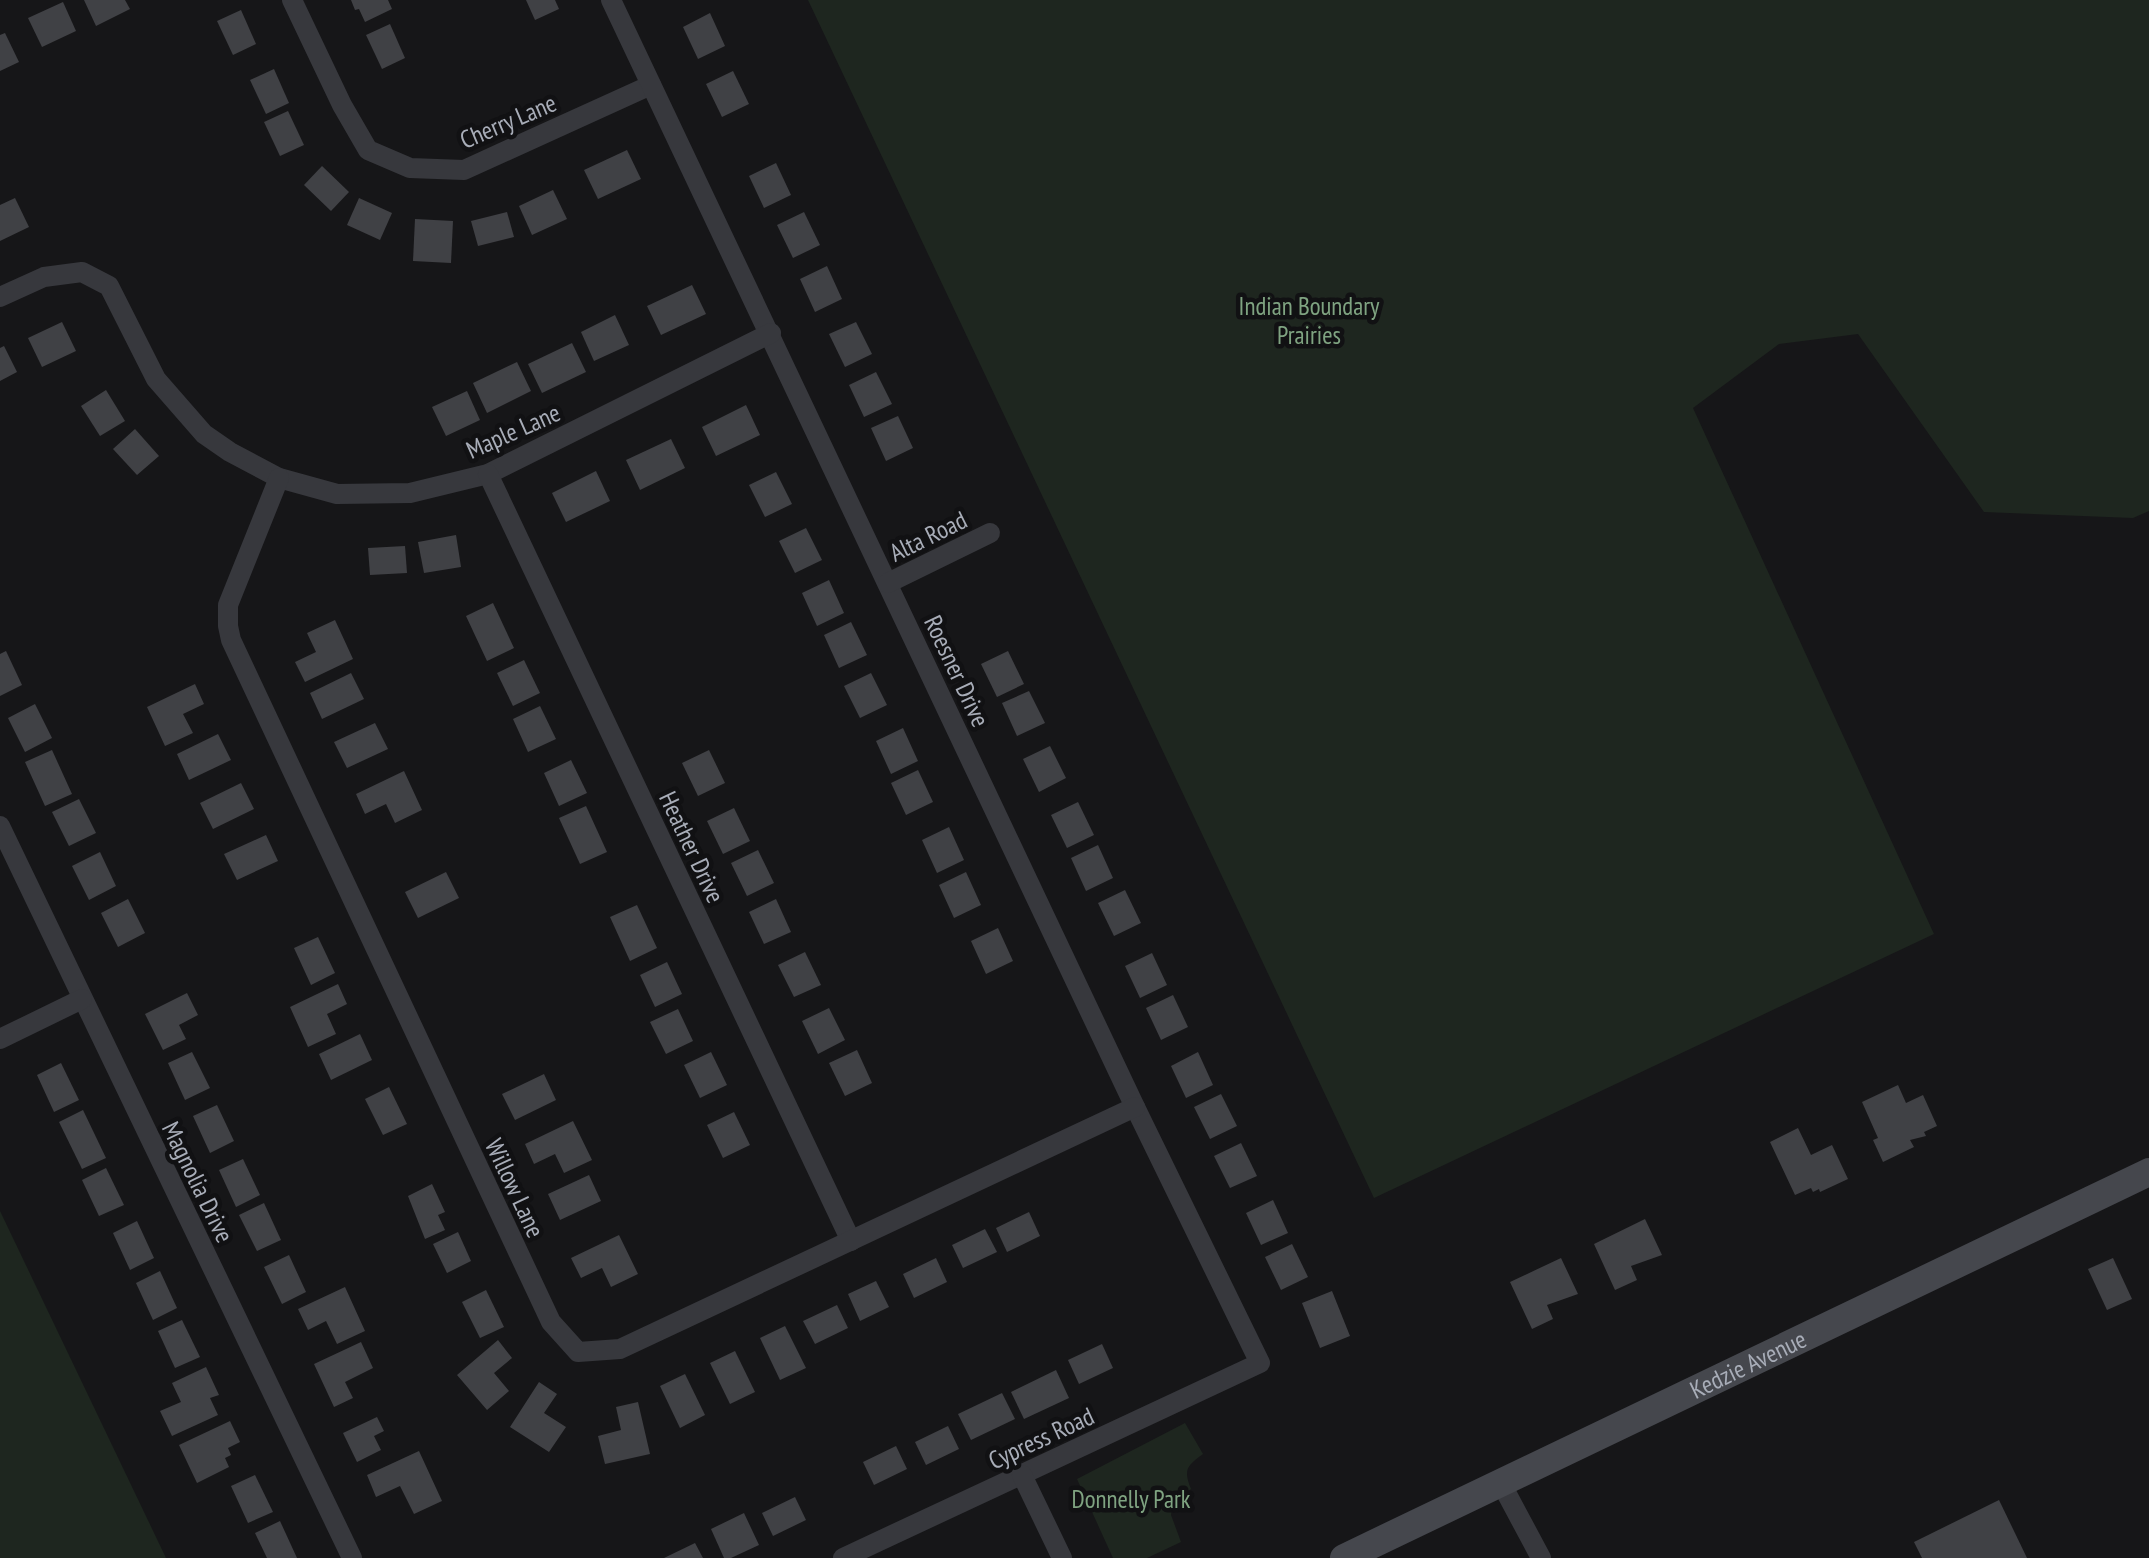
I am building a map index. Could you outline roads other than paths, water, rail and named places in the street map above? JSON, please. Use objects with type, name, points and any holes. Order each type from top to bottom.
[{"type":"main road","name":"Kedzie Avenue","points":[[1344,1558],[2149,1172]]},
{"type":"street","name":"Cherry Lane","points":[[292,0],[368,150],[410,168],[464,170],[651,85]]},
{"type":"street","name":"Roesner Drive","points":[[611,0],[1135,1107],[1260,1362]]},
{"type":"street","name":"Maple Lane","points":[[0,297],[44,276],[82,272],[110,286],[156,379],[204,434],[279,478],[337,494],[410,493],[488,474],[771,334]]},
{"type":"street","name":"Heather Drive","points":[[488,474],[851,1241]]},
{"type":"street","name":"Willow Lane","points":[[279,478],[228,605],[231,640],[550,1322],[578,1352],[620,1349],[1135,1107]]},
{"type":"street","name":"Alta Road","points":[[888,583],[990,533]]},
{"type":"street","name":"Magnolia Drive","points":[[0,826],[352,1558]]},
{"type":"street","points":[[0,1039],[82,999]]},
{"type":"street","name":"Cypress Road","points":[[842,1558],[1260,1362]]},
{"type":"street","points":[[1022,1474],[1062,1558]]},
{"type":"street","points":[[1501,1483],[1541,1558]]},
{"type":"park label","name":"Indian Boundary Prairies","points":[[1309,320]]},
{"type":"park label","name":"Donnelly Park","points":[[1131,1499]]}]
